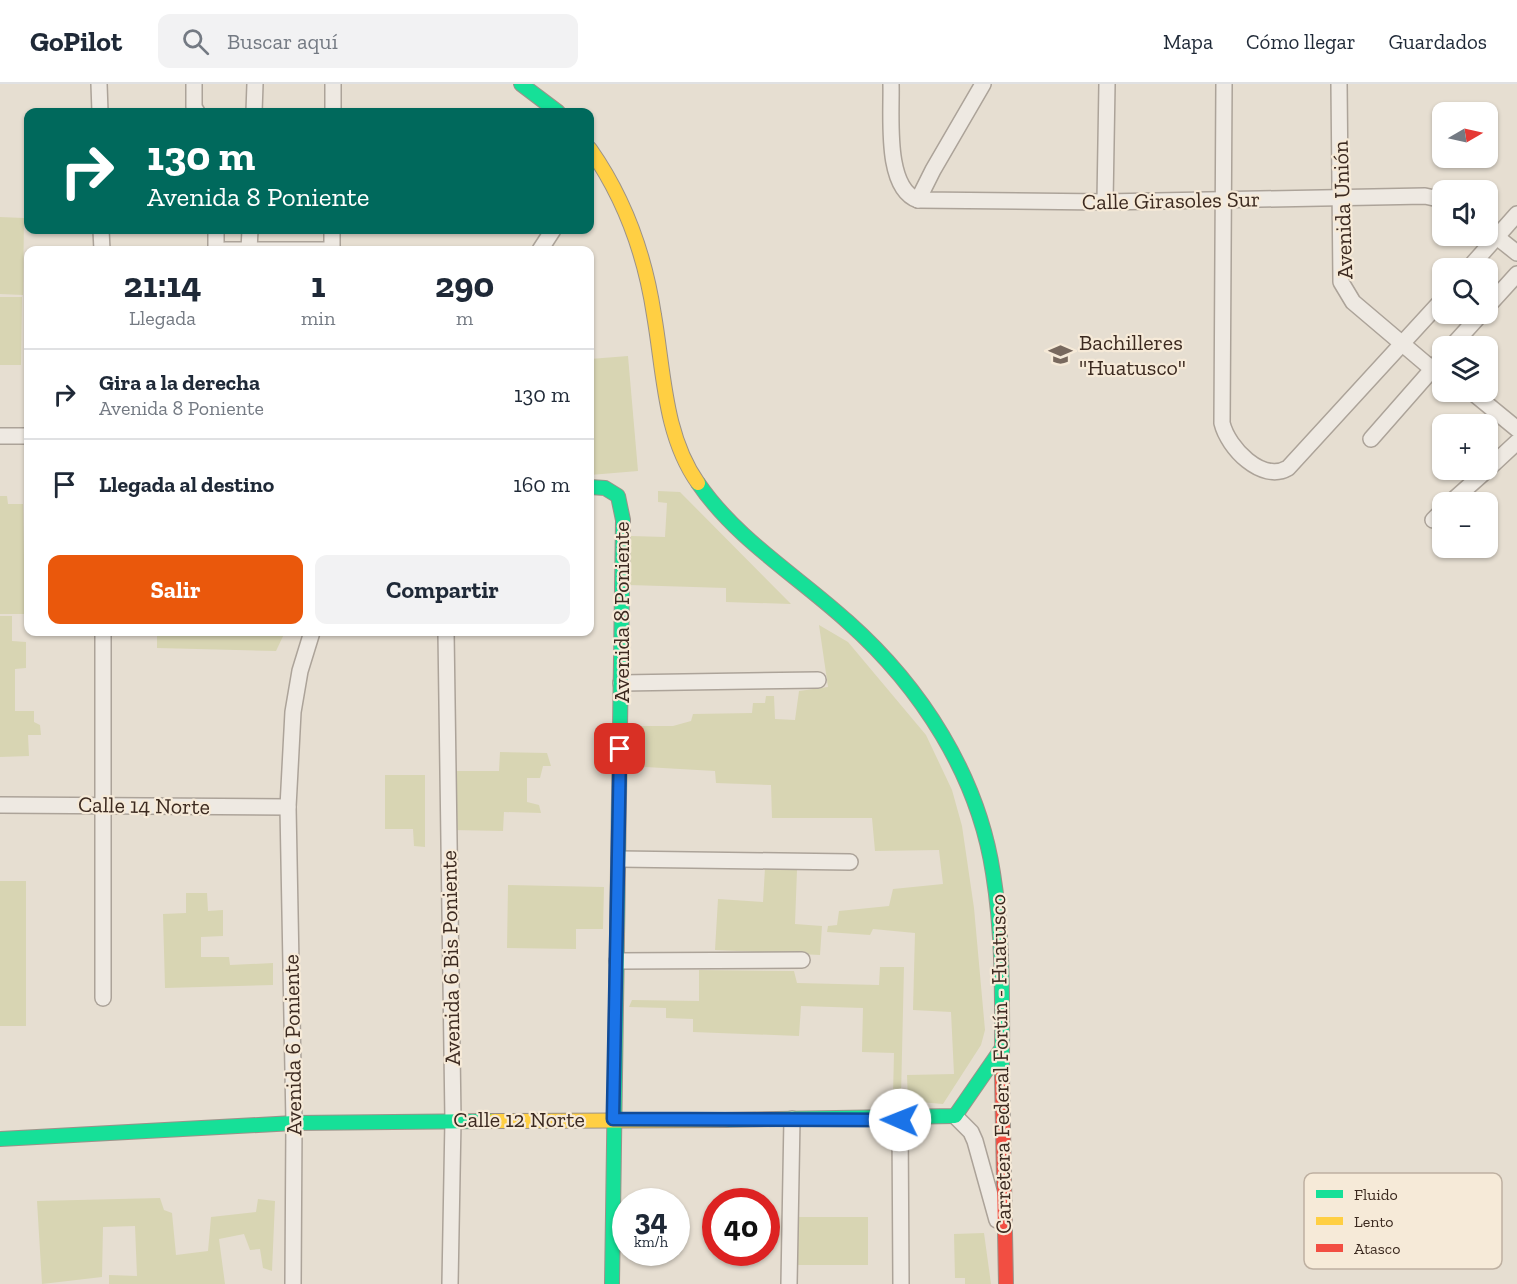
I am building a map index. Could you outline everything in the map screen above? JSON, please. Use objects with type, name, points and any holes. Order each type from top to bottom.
[{"type":"street","points":[[99,84],[100,108]]},
{"type":"street","points":[[194,84],[195,108]]},
{"type":"street","points":[[254,108],[255,84]]},
{"type":"street","points":[[333,84],[333,108]]},
{"type":"street","points":[[891,84],[894,163],[902,189],[908,197],[918,200],[983,84]]},
{"type":"street","points":[[1105,202],[1107,84]]},
{"type":"street","points":[[1224,84],[1222,423],[1225,435],[1233,447],[1270,473],[1280,473],[1288,468],[1432,312]]},
{"type":"street","points":[[1340,84],[1346,84]]},
{"type":"street","name":"Avenida Unión","points":[[1340,84],[1339,271],[1343,288],[1353,302],[1432,367]]},
{"type":"street","points":[[526,85],[553,108]]},
{"type":"street","name":"Carretera Federal Fortín - Huatusco","points":[[594,163],[624,205],[643,260],[674,430],[694,478],[726,517],[852,627],[896,670],[932,721],[959,765],[980,813],[995,873],[1002,952],[1006,1284]]},
{"type":"street","name":"Calle Girasoles Sur","points":[[918,200],[1105,202],[1340,197],[1432,198]]},
{"type":"street","points":[[1498,228],[1517,214]]},
{"type":"street","points":[[1498,238],[1517,253]]},
{"type":"street","points":[[1498,295],[1517,274]]},
{"type":"street","points":[[1461,336],[1473,324]]},
{"type":"street","points":[[1371,439],[1432,377]]},
{"type":"street","points":[[1484,402],[1517,429]]},
{"type":"street","points":[[0,436],[24,436]]},
{"type":"street","points":[[1498,460],[1517,442]]},
{"type":"street","points":[[1462,492],[1476,480]]},
{"type":"street","name":"Avenida 8 Poniente","points":[[594,487],[605,488],[618,496],[623,520],[612,1284]]},
{"type":"street","points":[[102,636],[103,998]]},
{"type":"street","points":[[288,807],[293,712],[300,671],[311,636]]},
{"type":"street","name":"Avenida 6 Bis Poniente","points":[[446,636],[453,1120],[450,1284]]},
{"type":"street","points":[[621,683],[818,680]]},
{"type":"street","name":"Calle 14 Norte","points":[[0,805],[288,807]]},
{"type":"street","name":"Avenida 6 Poniente","points":[[288,807],[294,1123],[293,1284]]},
{"type":"street","points":[[619,859],[850,862]]},
{"type":"street","points":[[616,961],[802,960]]},
{"type":"street","points":[[1002,1048],[955,1116],[971,1132],[975,1141],[1005,1249]]},
{"type":"street","name":"Calle 12 Norte","points":[[0,1139],[294,1123],[613,1119],[900,1120],[955,1116]]},
{"type":"street","points":[[789,1284],[792,1119]]},
{"type":"street","points":[[900,1120],[902,1284]]},
{"type":"shaded area","points":[[0,217],[24,218],[23,295],[0,294]]},
{"type":"shaded area","points":[[0,297],[22,297],[21,365],[0,365]]},
{"type":"shaded area","points":[[628,356],[638,471],[594,475],[594,359]]},
{"type":"shaded area","points":[[658,491],[680,492],[791,604],[726,602],[726,588],[629,585],[631,536],[665,537],[667,503],[658,502]]},
{"type":"shaded area","points":[[0,496],[7,496],[8,504],[23,504],[24,614],[0,614]]},
{"type":"shaded area","points":[[0,616],[12,616],[12,641],[26,642],[26,668],[15,669],[15,711],[34,711],[34,722],[40,725],[41,735],[28,735],[29,756],[0,757]]},
{"type":"shaded area","points":[[819,625],[848,642],[926,735],[952,790],[962,826],[974,908],[985,1030],[981,1045],[943,1104],[908,1101],[907,1075],[954,1074],[951,1012],[913,1010],[915,933],[873,929],[870,935],[827,932],[828,926],[837,925],[839,911],[889,906],[893,889],[943,884],[939,850],[875,851],[872,818],[772,818],[771,785],[716,783],[715,771],[628,766],[630,726],[673,726],[691,721],[693,714],[752,713],[753,703],[765,703],[766,696],[774,696],[775,719],[795,720],[799,691],[828,687]]},
{"type":"shaded area","points":[[157,636],[283,636],[276,651],[157,648]]},
{"type":"shaded area","points":[[500,752],[547,753],[551,766],[543,766],[540,778],[527,778],[527,802],[539,805],[541,813],[504,812],[503,831],[452,830],[453,771],[499,771]]},
{"type":"shaded area","points":[[385,775],[425,775],[425,847],[414,846],[413,829],[385,829]]},
{"type":"shaded area","points":[[765,868],[797,870],[795,924],[822,926],[820,955],[715,950],[718,899],[763,902]]},
{"type":"shaded area","points":[[0,881],[26,881],[26,1026],[0,1026]]},
{"type":"shaded area","points":[[508,885],[604,887],[603,929],[576,929],[576,949],[507,948]]},
{"type":"shaded area","points":[[186,893],[207,893],[208,911],[223,910],[223,936],[201,937],[201,957],[229,957],[230,965],[273,963],[273,985],[165,988],[163,914],[186,913]]},
{"type":"shaded area","points":[[880,967],[904,967],[901,1096],[893,1095],[894,1053],[862,1052],[863,1008],[801,1006],[799,1036],[693,1032],[693,1019],[666,1018],[666,1008],[629,1007],[632,1000],[699,1001],[699,970],[794,971],[797,983],[879,985]]},
{"type":"shaded area","points":[[160,1198],[164,1210],[172,1213],[176,1255],[208,1251],[211,1217],[256,1212],[258,1199],[275,1201],[272,1271],[263,1268],[260,1249],[250,1250],[244,1234],[219,1239],[225,1284],[109,1284],[109,1275],[137,1276],[135,1226],[103,1227],[102,1277],[42,1284],[37,1201]]},
{"type":"shaded area","points":[[795,1217],[868,1217],[868,1265],[795,1265]]},
{"type":"shaded area","points":[[984,1233],[991,1284],[965,1284],[965,1278],[955,1278],[954,1234]]},
{"type":"traffic: fast","points":[[521,84],[553,108]]},
{"type":"traffic: fast","points":[[698,483],[713,503],[749,540],[829,605],[875,647],[922,704],[960,768],[985,837],[997,898],[1002,975],[1002,1077]]},
{"type":"traffic: fast","points":[[594,487],[605,488],[618,496],[623,520],[612,1284]]},
{"type":"traffic: fast","points":[[725,1120],[955,1116],[1002,1048]]},
{"type":"traffic: fast","points":[[0,1139],[294,1123],[493,1121]]},
{"type":"traffic: slow","points":[[594,155],[614,188],[639,249],[650,293],[672,424],[678,445],[698,483]]},
{"type":"traffic: slow","points":[[493,1121],[725,1120]]},
{"type":"traffic: jam","points":[[1002,1077],[1006,1284]]},
{"type":"place","name":"Bachilleres \"Huatusco\"","points":[[1061,355]]},
{"type":"route","points":[[620,749],[613,1119],[900,1120]]}]
